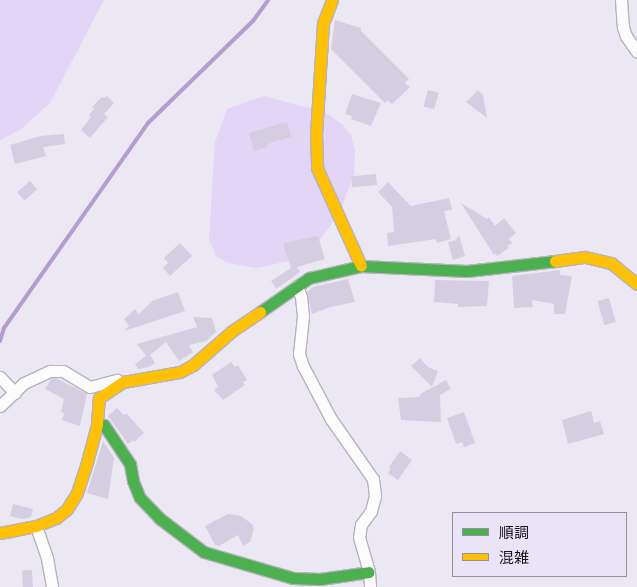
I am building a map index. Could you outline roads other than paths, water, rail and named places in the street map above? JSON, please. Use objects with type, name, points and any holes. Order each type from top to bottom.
[{"type":"street","points":[[332,0],[323,23],[316,134],[317,168],[361,266]]},
{"type":"street","points":[[621,0],[622,27],[637,52]]},
{"type":"street","points":[[0,534],[36,526],[62,513],[77,493],[97,424],[99,398],[123,382],[180,372],[194,365],[232,331],[309,278],[361,266],[467,271],[585,257],[611,263],[637,284]]},
{"type":"street","points":[[297,286],[301,297],[303,316],[299,354],[303,366],[331,419],[373,479],[375,496],[371,511],[361,525],[359,537],[369,572],[370,587]]},
{"type":"street","points":[[0,406],[24,383],[50,371],[63,371],[90,387],[122,378],[123,382]]},
{"type":"street","points":[[0,377],[15,393]]},
{"type":"street","points":[[97,424],[104,425],[130,464],[133,481],[140,498],[165,523],[204,552],[293,578],[320,579],[369,572]]},
{"type":"street","points":[[36,526],[48,558],[52,587]]},
{"type":"waterway","points":[[0,341],[4,328],[148,123],[253,21],[268,0]]}]
